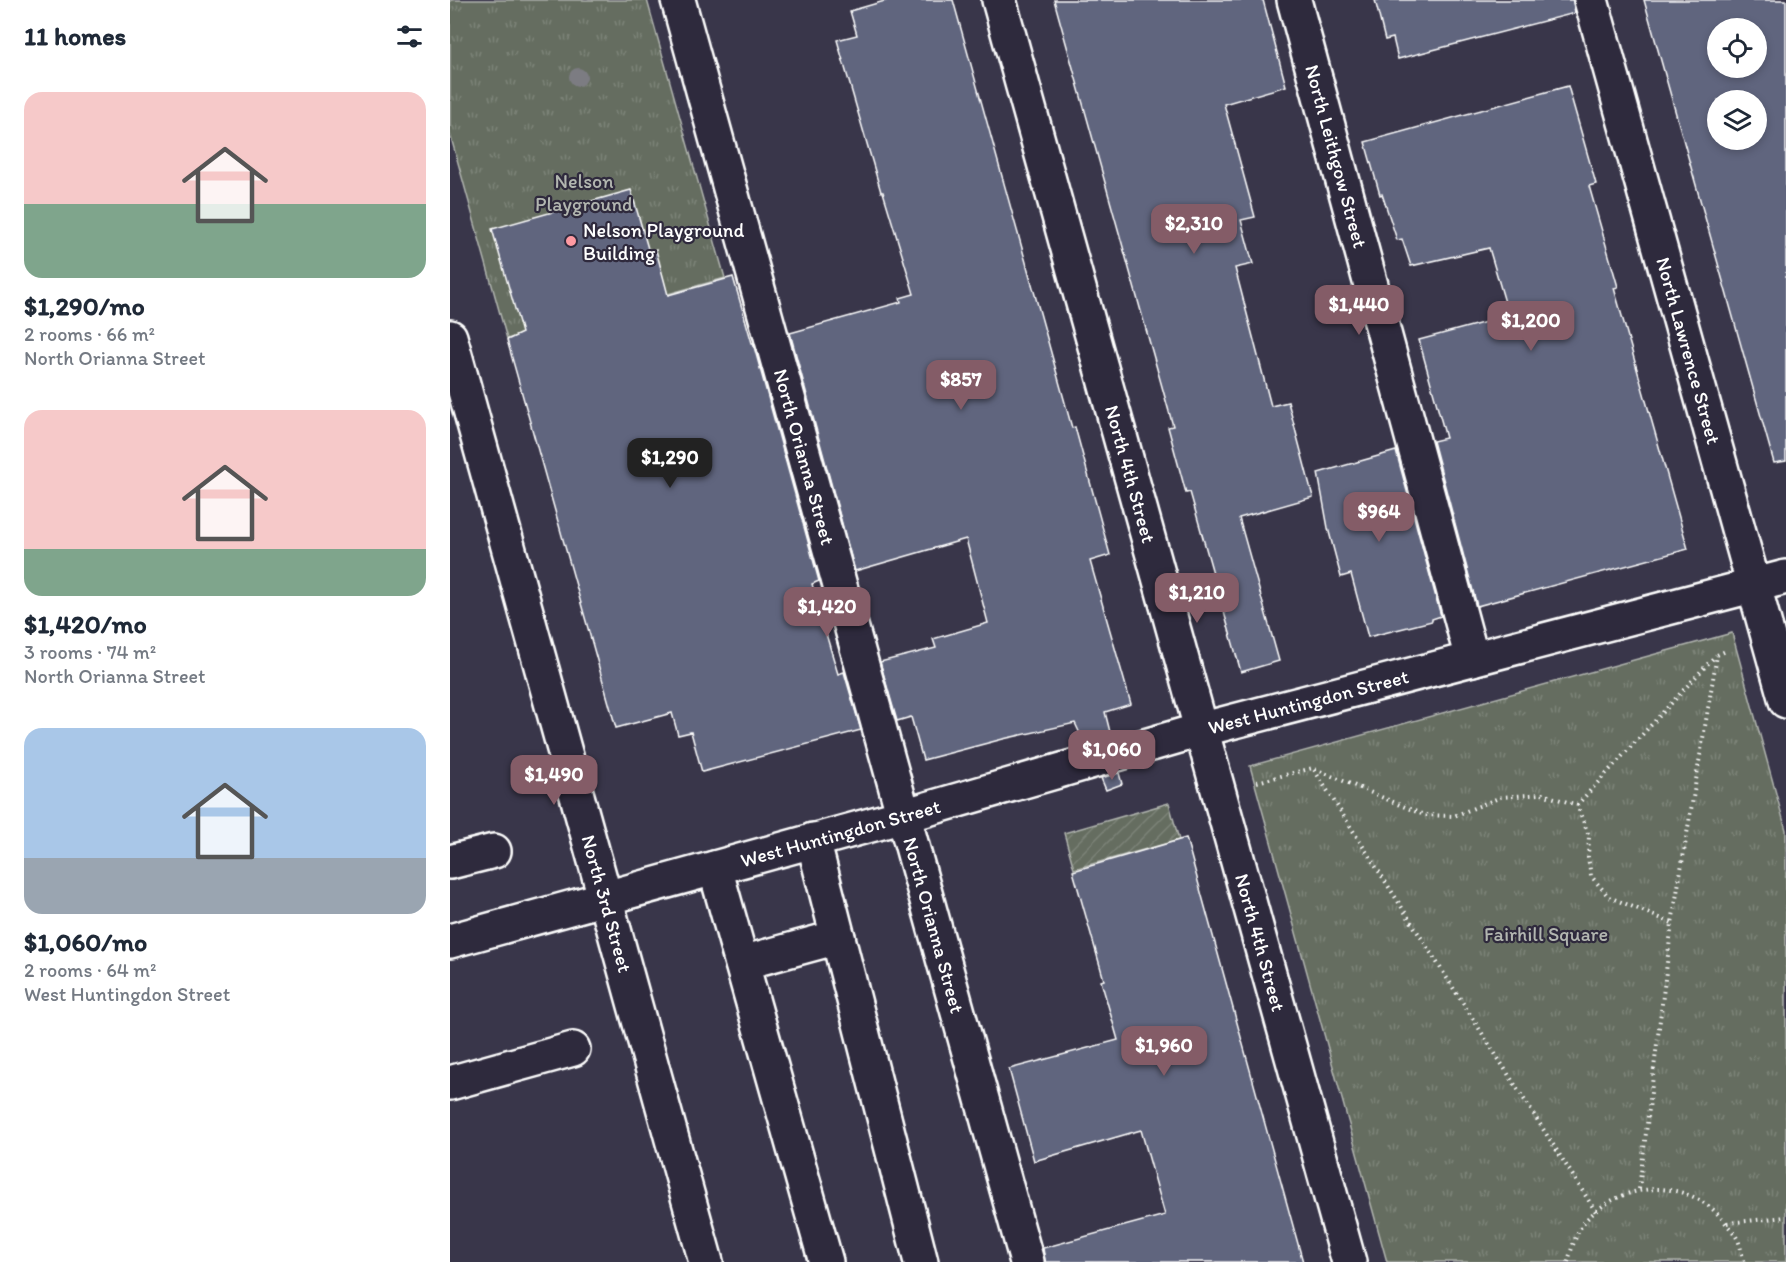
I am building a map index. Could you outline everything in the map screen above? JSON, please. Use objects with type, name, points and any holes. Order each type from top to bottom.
[{"type":"street","name":"North Orianna Street","points":[[678,0],[1027,1262]]},
{"type":"street","name":"North 4th Street","points":[[999,0],[1349,1262]]},
{"type":"street","name":"North Leithgow Street","points":[[1294,0],[1472,659]]},
{"type":"street","name":"North Lawrence Street","points":[[1591,0],[1786,701]]},
{"type":"street","name":"North 3rd Street","points":[[450,337],[706,1262]]},
{"type":"street","name":"West Huntingdon Street","points":[[450,940],[903,816],[1200,730],[1786,577]]},
{"type":"street","points":[[813,840],[921,1262]]},
{"type":"street","points":[[450,862],[494,851]]},
{"type":"street","points":[[715,868],[826,1262]]},
{"type":"street","points":[[742,963],[838,937]]},
{"type":"street","points":[[450,1083],[573,1049]]},
{"type":"path","points":[[1577,805],[1717,654],[1768,636]]},
{"type":"path","points":[[1640,1189],[1672,922],[1717,654]]},
{"type":"path","points":[[1218,792],[1313,768],[1424,815],[1454,816],[1501,797],[1542,794],[1577,805]]},
{"type":"path","points":[[1313,768],[1596,1212]]},
{"type":"path","points":[[1577,805],[1589,836],[1588,857],[1591,876],[1609,897],[1672,922]]},
{"type":"path","points":[[1568,1262],[1573,1242],[1588,1217],[1612,1200],[1640,1189],[1668,1189],[1697,1198],[1720,1215],[1726,1223],[1737,1238],[1744,1262]]},
{"type":"path","points":[[1726,1223],[1786,1217]]},
{"type":"green space","name":"Nelson Playground","points":[[450,0],[647,0],[725,278],[507,339],[450,134]]},
{"type":"green space","name":"Fairhill Square","points":[[1732,633],[1786,830],[1786,1262],[1387,1262],[1250,766]]},
{"type":"green space","points":[[1169,803],[1179,840],[1074,869],[1064,833]]},
{"type":"building","points":[[888,0],[953,0],[1072,428],[1075,427],[1110,555],[1090,561],[1131,704],[1105,712],[1111,736],[1085,744],[1075,723],[923,760],[911,717],[897,721],[880,662],[936,648],[933,639],[988,623],[966,539],[855,571],[790,333],[901,302],[900,298],[914,294],[883,192],[881,192],[837,40],[857,35],[850,11]]},
{"type":"building","points":[[1054,0],[1263,0],[1286,86],[1224,104],[1255,217],[1241,220],[1253,264],[1235,268],[1271,406],[1288,402],[1313,497],[1239,518],[1279,661],[1241,672],[1190,492],[1186,493],[1168,427],[1173,426]]},
{"type":"building","points":[[1375,0],[1573,0],[1575,13],[1398,59],[1393,38],[1385,40]]},
{"type":"building","points":[[1644,0],[1786,0],[1786,461],[1774,463]]},
{"type":"building","points":[[1568,86],[1596,184],[1589,186],[1618,287],[1614,288],[1688,549],[1477,606],[1433,441],[1446,438],[1419,340],[1509,316],[1489,248],[1411,266],[1402,239],[1397,240],[1382,194],[1380,195],[1365,142]]},
{"type":"building","points":[[631,190],[649,252],[656,250],[668,295],[733,277],[819,581],[812,584],[826,634],[838,674],[844,672],[861,730],[702,772],[691,732],[678,735],[672,713],[616,728],[507,340],[522,333],[492,229]]},
{"type":"building","points":[[1396,451],[1441,616],[1432,621],[1368,637],[1351,574],[1341,577],[1328,528],[1318,473]]},
{"type":"building","points":[[1119,773],[1122,784],[1106,790],[1101,778]]},
{"type":"building","points":[[1186,838],[1303,1262],[1045,1262],[1043,1248],[1165,1215],[1141,1130],[1034,1161],[1009,1069],[1118,1040],[1101,981],[1104,980],[1073,871]]},
{"type":"place","name":"Nelson Playground Building","points":[[571,241]]}]
